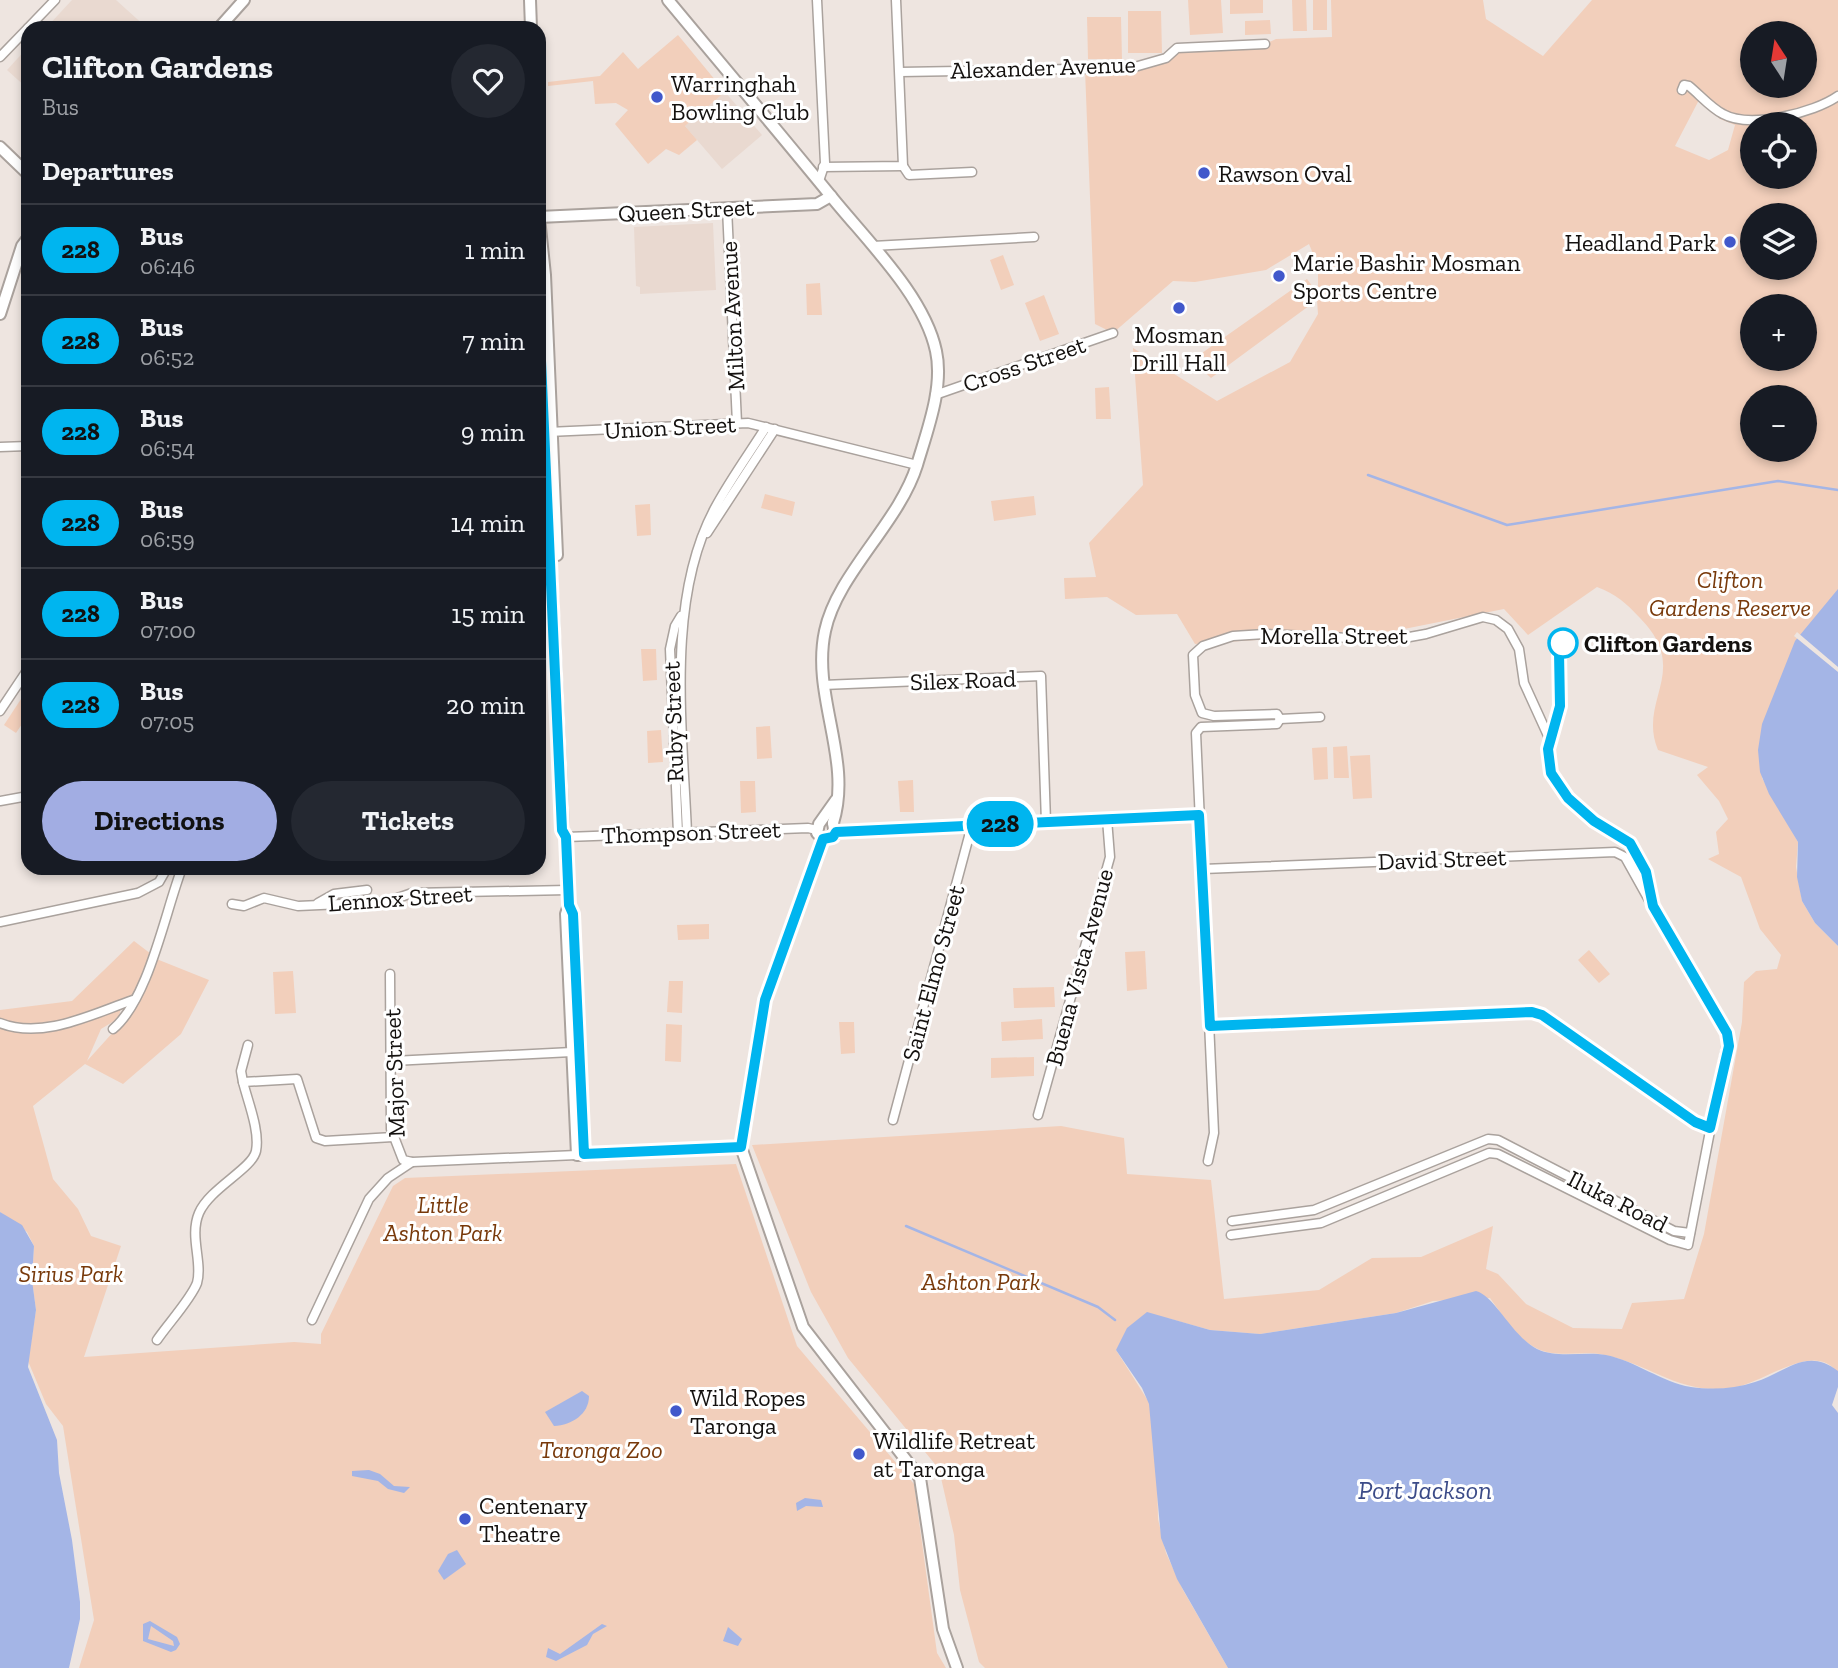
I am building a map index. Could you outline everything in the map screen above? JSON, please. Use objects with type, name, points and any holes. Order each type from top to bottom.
[{"type":"street","points":[[35,21],[55,0]]},
{"type":"street","points":[[225,21],[244,0]]},
{"type":"street","points":[[530,0],[531,21]]},
{"type":"street","points":[[668,0],[902,282],[934,342],[939,368],[917,465],[906,492],[830,615],[822,651],[823,685],[840,774],[836,800],[765,1000],[741,1147],[803,1327],[920,1478],[943,1629],[957,1668]]},
{"type":"street","points":[[817,0],[825,163],[818,181]]},
{"type":"street","points":[[896,0],[903,166],[909,175],[972,172]]},
{"type":"street","points":[[0,57],[21,35]]},
{"type":"street","name":"Alexander Avenue","points":[[900,72],[1131,68],[1166,58],[1177,48],[1265,44]]},
{"type":"street","points":[[1682,90],[1684,85],[1689,86],[1723,114],[1739,120],[1806,112],[1838,96]]},
{"type":"street","points":[[0,147],[21,167]]},
{"type":"street","points":[[822,167],[903,166]]},
{"type":"street","name":"Queen Street","points":[[546,217],[817,204],[831,196]]},
{"type":"street","name":"Milton Avenue","points":[[727,208],[737,423]]},
{"type":"street","points":[[873,246],[1034,237]]},
{"type":"street","points":[[0,314],[21,249]]},
{"type":"street","name":"Cross Street","points":[[935,395],[1113,333]]},
{"type":"street","points":[[546,340],[554,646],[562,830],[566,837]]},
{"type":"street","points":[[546,406],[569,829],[566,837],[568,890],[573,914],[580,1154]]},
{"type":"street","name":"Union Street","points":[[548,432],[737,423],[771,428],[917,465]]},
{"type":"street","name":"Ruby Street","points":[[682,833],[670,649],[675,626],[683,613],[702,541],[771,428]]},
{"type":"street","points":[[0,447],[21,446]]},
{"type":"street","name":"Morella Street","points":[[1280,719],[1278,714],[1213,716],[1202,713],[1195,695],[1193,655],[1203,646],[1233,636],[1265,634],[1393,640],[1426,634],[1483,617],[1496,620],[1508,629],[1519,649],[1524,683],[1550,740],[1551,773],[1568,798],[1594,821],[1630,843],[1646,872],[1653,906],[1728,1038],[1690,1233]]},
{"type":"street","points":[[546,647],[554,646]]},
{"type":"street","name":"Silex Road","points":[[823,685],[1041,676],[1046,822]]},
{"type":"street","points":[[0,711],[21,680]]},
{"type":"street","points":[[1208,1161],[1214,1133],[1197,729],[1277,724],[1280,719],[1320,717]]},
{"type":"street","points":[[0,801],[21,797]]},
{"type":"street","name":"Thompson Street","points":[[566,837],[972,825],[1199,815]]},
{"type":"street","name":"Buena Vista Avenue","points":[[1038,1115],[1110,857],[1107,819]]},
{"type":"street","name":"Saint Elmo Street","points":[[893,1120],[972,825]]},
{"type":"street","name":"David Street","points":[[1203,869],[1615,852],[1625,857],[1653,906]]},
{"type":"street","points":[[0,922],[138,893],[159,881],[163,875]]},
{"type":"street","points":[[113,1029],[125,1019],[152,961],[180,875]]},
{"type":"street","name":"Lennox Street","points":[[316,905],[334,894],[367,890]]},
{"type":"street","name":"Lennox Street","points":[[232,904],[244,906],[264,898],[287,905],[316,905],[386,902],[412,893],[568,890]]},
{"type":"street","points":[[569,905],[566,914],[572,1052],[580,1154]]},
{"type":"street","name":"Major Street","points":[[390,974],[393,1137],[402,1160],[412,1162]]},
{"type":"street","points":[[0,1023],[15,1029],[45,1029],[133,1000]]},
{"type":"street","points":[[1210,1026],[1532,1012],[1542,1015],[1695,1122],[1710,1128]]},
{"type":"street","points":[[157,1340],[197,1282],[194,1236],[199,1213],[215,1189],[253,1160],[256,1149],[255,1134],[241,1071],[248,1045]]},
{"type":"street","points":[[393,1061],[572,1052]]},
{"type":"street","points":[[243,1082],[298,1079],[316,1138],[325,1141],[393,1137]]},
{"type":"street","name":"Iluka Road","points":[[1231,1235],[1321,1223],[1489,1153],[1498,1154],[1670,1240],[1688,1245],[1690,1233],[1674,1231],[1498,1140],[1488,1139],[1314,1210],[1232,1221]]},
{"type":"street","points":[[312,1320],[369,1199],[388,1178],[412,1162],[741,1147]]},
{"type":"shaded area","points":[[72,0],[116,0],[139,21],[52,21]]},
{"type":"shaded area","points":[[21,55],[21,83],[7,70]]},
{"type":"shaded area","points":[[725,92],[762,135],[722,169],[685,126]]},
{"type":"shaded area","points":[[713,223],[716,290],[640,294],[640,287],[636,286],[634,227]]},
{"type":"green space","points":[[1188,0],[1221,0],[1223,33],[1190,35]]},
{"type":"green space","points":[[1230,0],[1263,0],[1263,13],[1230,14]]},
{"type":"green space","points":[[1292,0],[1306,0],[1307,31],[1293,31]]},
{"type":"green space","points":[[1313,0],[1327,0],[1327,30],[1313,30]]},
{"type":"green space","points":[[1331,0],[1483,0],[1486,19],[1543,56],[1592,0],[1838,0],[1838,594],[1762,778],[1798,842],[1796,867],[1802,901],[1815,923],[1838,946],[1838,1373],[1828,1364],[1816,1360],[1788,1366],[1731,1388],[1696,1387],[1621,1359],[1587,1353],[1552,1353],[1536,1348],[1515,1332],[1490,1298],[1433,1301],[1396,1313],[1260,1334],[1210,1330],[1167,1318],[1116,1350],[1150,1404],[1157,1472],[1158,1519],[1166,1553],[1183,1590],[1228,1668],[985,1668],[979,1662],[960,1590],[954,1535],[939,1469],[848,1358],[811,1292],[752,1145],[1061,1126],[1124,1138],[1127,1174],[1211,1180],[1224,1299],[1319,1290],[1372,1258],[1421,1257],[1493,1226],[1486,1269],[1498,1274],[1526,1304],[1573,1328],[1622,1329],[1632,1303],[1684,1299],[1704,1234],[1742,1022],[1744,982],[1756,971],[1777,969],[1781,955],[1760,929],[1741,877],[1708,859],[1719,854],[1716,832],[1728,819],[1719,801],[1697,775],[1708,767],[1658,750],[1653,732],[1663,670],[1662,654],[1655,637],[1640,618],[1610,593],[1597,587],[1528,635],[1504,609],[1394,631],[1195,644],[1177,614],[1136,615],[1107,597],[1065,599],[1064,578],[1096,577],[1089,543],[1143,485],[1133,348],[1217,401],[1290,362],[1318,314],[1317,300],[1211,378],[1192,360],[1307,279],[1318,294],[1318,266],[1309,244],[1266,270],[1195,282],[1173,281],[1113,333],[1095,324],[1085,70],[1131,68],[1166,58],[1177,48],[1265,44],[1276,39],[1332,37]],"holes":[[[1699,100],[1720,119],[1735,125],[1728,150],[1709,160],[1675,146]]]},
{"type":"green space","points":[[1128,11],[1161,11],[1162,53],[1128,53]]},
{"type":"green space","points":[[1087,17],[1121,17],[1122,59],[1088,59]]},
{"type":"green space","points":[[1270,20],[1271,34],[1245,35],[1245,21]]},
{"type":"green space","name":"Warringhah Bowling Club","points":[[678,35],[725,92],[685,126],[697,140],[679,155],[666,149],[648,164],[615,124],[628,110],[616,103],[595,104],[593,81],[548,86],[548,82],[600,76],[623,52],[638,69]]},
{"type":"green space","points":[[1003,255],[1014,285],[1001,290],[990,260]]},
{"type":"green space","points":[[820,283],[822,315],[807,315],[806,284]]},
{"type":"green space","points":[[1044,295],[1059,334],[1040,341],[1025,303]]},
{"type":"green space","points":[[1109,387],[1111,419],[1096,419],[1095,388]]},
{"type":"green space","points":[[765,494],[795,502],[792,516],[761,508]]},
{"type":"green space","points":[[1034,496],[1036,515],[994,521],[991,501]]},
{"type":"green space","points":[[650,504],[651,535],[637,536],[635,505]]},
{"type":"green space","points":[[641,649],[656,649],[657,680],[643,681]]},
{"type":"green space","points":[[21,699],[21,726],[16,733],[4,725]]},
{"type":"green space","points":[[770,726],[772,758],[757,759],[756,727]]},
{"type":"green space","points":[[661,730],[663,762],[648,763],[647,731]]},
{"type":"green space","points":[[1347,746],[1349,778],[1334,778],[1333,747]]},
{"type":"green space","points":[[1327,747],[1328,779],[1314,780],[1312,748]]},
{"type":"green space","points":[[1370,755],[1372,798],[1353,799],[1350,756]]},
{"type":"green space","points":[[913,780],[914,812],[900,812],[898,781]]},
{"type":"green space","points":[[740,781],[755,781],[756,812],[741,813]]},
{"type":"green space","points":[[709,924],[709,939],[678,940],[677,925]]},
{"type":"green space","name":"Taronga Zoo","points":[[134,941],[159,960],[209,980],[181,1034],[123,1084],[85,1064],[33,1106],[53,1179],[78,1209],[91,1236],[121,1246],[84,1357],[294,1342],[321,1344],[321,1334],[393,1186],[405,1178],[736,1164],[797,1346],[914,1484],[937,1653],[946,1668],[79,1668],[94,1620],[63,1426],[46,1404],[28,1361],[36,1310],[32,1280],[34,1246],[27,1232],[0,1212],[0,1010],[72,1001]],"holes":[[[133,1001],[125,1019],[87,1061],[101,1029],[119,1018],[121,1006]]]},
{"type":"green space","points":[[1589,950],[1610,974],[1599,983],[1578,960]]},
{"type":"green space","points":[[1145,951],[1147,989],[1127,991],[1125,952]]},
{"type":"green space","points":[[293,971],[296,1013],[275,1014],[273,972]]},
{"type":"green space","points":[[669,981],[683,981],[682,1013],[667,1012]]},
{"type":"green space","points":[[1054,987],[1055,1007],[1014,1008],[1013,988]]},
{"type":"green space","points":[[1042,1019],[1043,1039],[1002,1041],[1001,1022]]},
{"type":"green space","points":[[839,1022],[854,1022],[855,1053],[841,1054]]},
{"type":"green space","points":[[666,1024],[682,1025],[681,1062],[665,1061]]},
{"type":"green space","points":[[1034,1057],[1034,1076],[991,1078],[991,1058]]},
{"type":"water","points":[[1838,589],[1838,946],[1815,923],[1802,901],[1797,877],[1798,842],[1769,794],[1760,772],[1758,750],[1762,724],[1795,641]]},
{"type":"water","points":[[0,1212],[22,1225],[34,1246],[32,1280],[36,1310],[28,1367],[57,1440],[59,1473],[80,1602],[80,1619],[69,1668],[0,1668]]},
{"type":"water","name":"Port Jackson","points":[[1476,1291],[1490,1300],[1519,1335],[1537,1349],[1554,1354],[1606,1355],[1669,1381],[1691,1387],[1715,1389],[1739,1386],[1806,1361],[1826,1364],[1838,1371],[1838,1387],[1832,1405],[1838,1413],[1838,1668],[1228,1668],[1177,1579],[1161,1538],[1149,1404],[1142,1388],[1116,1350],[1127,1328],[1147,1312],[1210,1330],[1260,1334],[1396,1313]]},
{"type":"water","points":[[582,1391],[589,1396],[583,1413],[573,1421],[554,1426],[545,1412]]},
{"type":"water","points":[[369,1470],[380,1474],[394,1486],[410,1487],[404,1493],[388,1489],[378,1481],[352,1476],[352,1471]]},
{"type":"water","points":[[805,1498],[821,1500],[823,1507],[806,1506],[797,1511],[796,1503]]},
{"type":"water","points":[[457,1550],[466,1564],[444,1580],[438,1571],[448,1554]]},
{"type":"water","points":[[150,1621],[177,1637],[180,1644],[171,1652],[143,1641],[143,1624]],"holes":[[[151,1626],[173,1641],[174,1646],[148,1639]]]},
{"type":"water","points":[[602,1624],[607,1626],[593,1634],[587,1645],[556,1661],[546,1657],[548,1648],[560,1654]]},
{"type":"water","points":[[728,1627],[742,1639],[738,1646],[723,1641]]},
{"type":"pier","points":[[1797,632],[1838,667],[1838,672],[1794,636]]},
{"type":"waterway","points":[[1368,475],[1507,525],[1778,481],[1838,490]]},
{"type":"waterway","points":[[906,1226],[1098,1307],[1115,1320]]},
{"type":"bus line","name":"228","points":[[546,472],[562,830],[566,837],[569,905],[573,914],[584,1154],[741,1147],[765,1000],[823,839],[830,839],[836,832],[845,830],[1199,815],[1210,1026],[1532,1012],[1542,1015],[1695,1122],[1710,1128],[1729,1046],[1727,1033],[1653,906],[1646,872],[1630,843],[1594,821],[1568,798],[1551,773],[1548,749],[1560,706],[1559,652],[1563,642]]},
{"type":"place","name":"Warringhah Bowling Club","points":[[657,97]]},
{"type":"place","name":"Rawson Oval","points":[[1204,173]]},
{"type":"place","name":"Headland Park","points":[[1730,242]]},
{"type":"place","name":"Marie Bashir Mosman Sports Centre","points":[[1279,276]]},
{"type":"place","name":"Mosman Drill Hall","points":[[1179,308]]},
{"type":"place","name":"Clifton Gardens","points":[[1563,643]]},
{"type":"place","name":"Wild Ropes Taronga","points":[[676,1411]]},
{"type":"place","name":"Wildlife Retreat at Taronga","points":[[859,1454]]},
{"type":"place","name":"Centenary Theatre","points":[[465,1519]]},
{"type":"park label","name":"Clifton Gardens Reserve","points":[[1730,593]]},
{"type":"park label","name":"Little Ashton Park","points":[[443,1218]]},
{"type":"park label","name":"Sirius Park","points":[[71,1273]]},
{"type":"park label","name":"Ashton Park","points":[[981,1281]]}]
